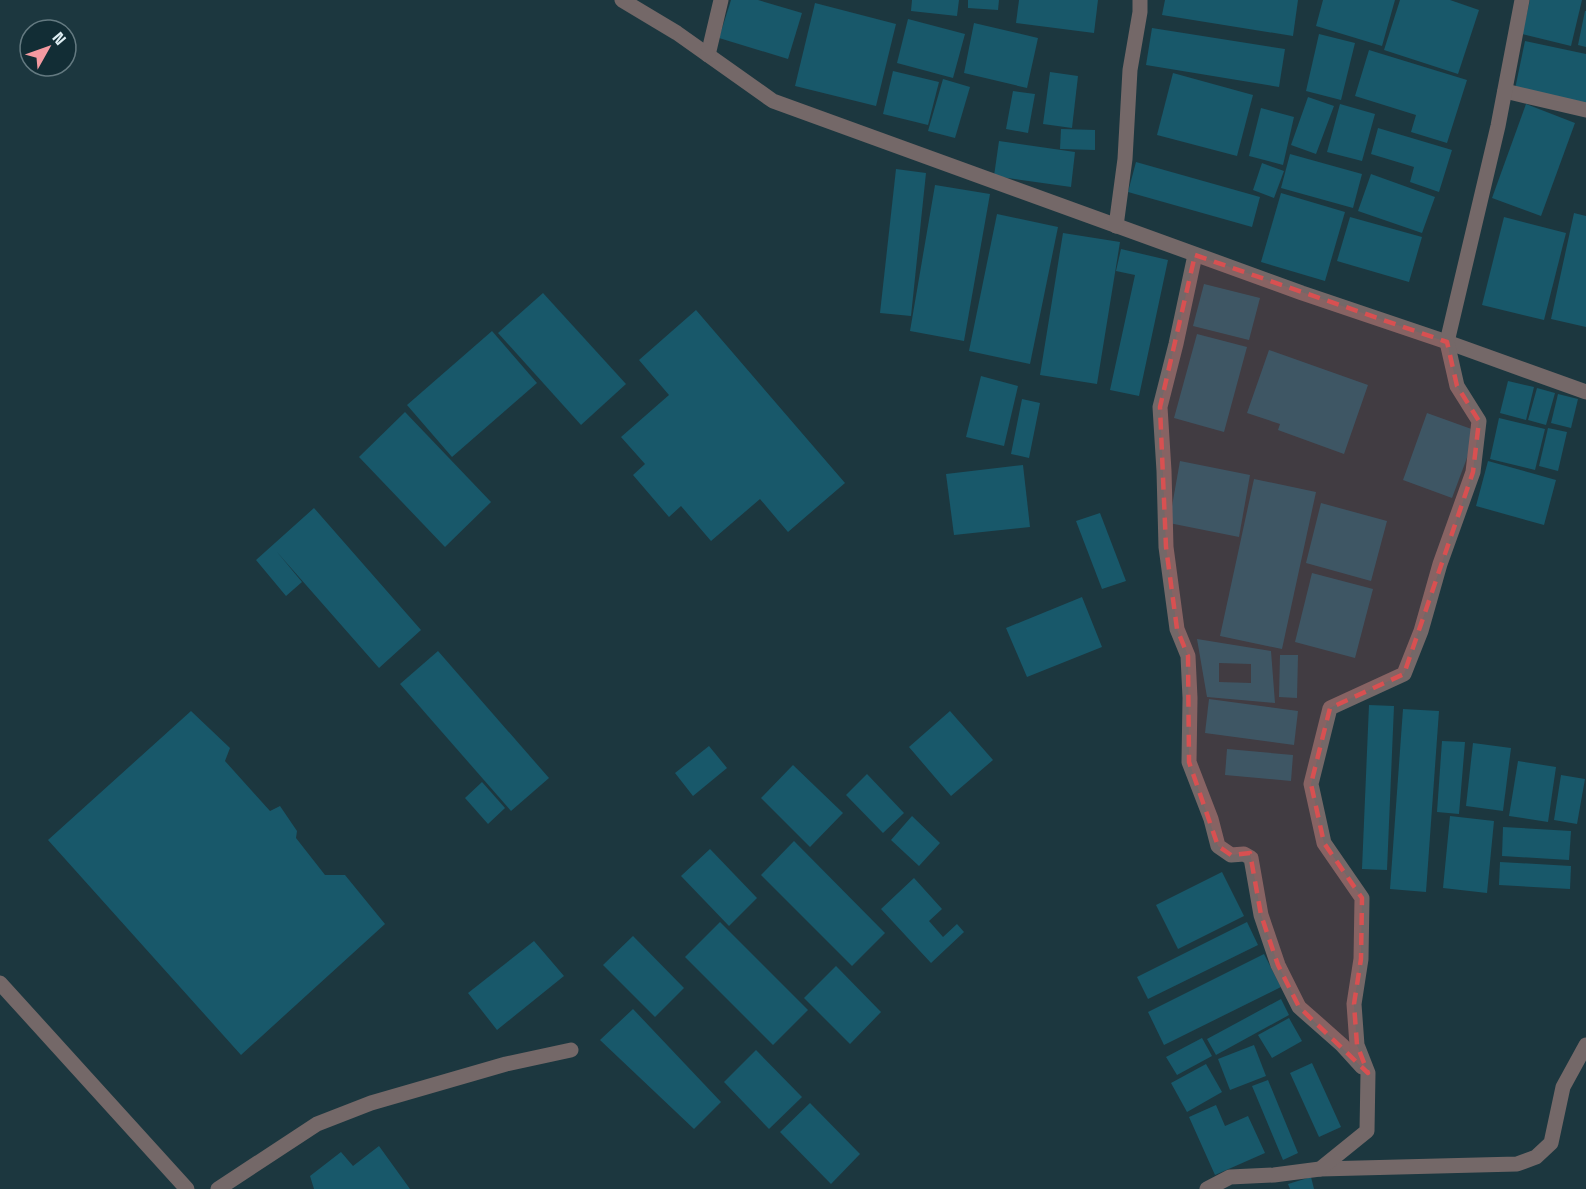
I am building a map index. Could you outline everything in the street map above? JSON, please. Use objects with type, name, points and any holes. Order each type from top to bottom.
[{"type":"street","points":[[621,0],[677,33],[774,101],[1194,255],[1586,392]]},
{"type":"street","points":[[708,55],[721,0]]},
{"type":"street","points":[[1116,226],[1125,159],[1130,70],[1140,0]]},
{"type":"street","points":[[1320,1169],[1366,1131],[1368,1073],[1357,1045],[1354,1004],[1361,959],[1362,898],[1324,843],[1311,784],[1330,708],[1404,674],[1421,631],[1440,564],[1473,472],[1479,421],[1457,386],[1447,342],[1478,218],[1522,0]]},
{"type":"street","points":[[1505,91],[1586,110]]},
{"type":"street","points":[[1194,255],[1176,344],[1160,407],[1166,548],[1177,630],[1188,656],[1189,762],[1211,819],[1218,846],[1231,855],[1244,854],[1251,858],[1264,925],[1278,965],[1299,1007],[1342,1045],[1368,1073]]},
{"type":"street","points":[[0,983],[187,1189]]},
{"type":"street","points":[[1207,1189],[1230,1177],[1274,1175],[1320,1169],[1518,1164],[1536,1157],[1551,1143],[1563,1087],[1586,1045]]},
{"type":"street","points":[[218,1189],[316,1124],[382,1100],[506,1064],[571,1050]]},
{"type":"highlighted area","points":[[1195,255],[1447,342],[1457,386],[1479,421],[1473,472],[1404,674],[1330,708],[1311,784],[1324,843],[1362,898],[1361,959],[1354,1004],[1357,1045],[1368,1073],[1299,1007],[1278,965],[1261,915],[1250,853],[1231,855],[1218,846],[1189,762],[1188,656],[1177,629],[1166,547],[1160,407]]},
{"type":"building","points":[[731,0],[758,0],[802,13],[788,59],[719,38]]},
{"type":"building","points":[[912,0],[959,0],[957,16],[911,11]]},
{"type":"building","points":[[968,0],[999,0],[998,10],[968,8]]},
{"type":"building","points":[[1019,0],[1098,0],[1094,33],[1016,23]]},
{"type":"building","points":[[1165,0],[1298,0],[1293,36],[1162,15]]},
{"type":"building","points":[[1323,0],[1395,0],[1382,46],[1316,26]]},
{"type":"building","points":[[1400,0],[1450,0],[1479,10],[1458,74],[1384,50]]},
{"type":"building","points":[[1530,0],[1582,0],[1571,46],[1522,34]]},
{"type":"building","points":[[815,3],[896,24],[876,106],[795,86]]},
{"type":"building","points":[[1586,11],[1586,47],[1578,45]]},
{"type":"building","points":[[908,19],[965,34],[953,78],[897,63]]},
{"type":"building","points":[[974,23],[1038,38],[1027,88],[964,73]]},
{"type":"building","points":[[1152,28],[1285,49],[1279,87],[1146,65]]},
{"type":"building","points":[[1319,34],[1355,43],[1341,100],[1306,91]]},
{"type":"building","points":[[1525,41],[1586,54],[1586,104],[1515,89]]},
{"type":"building","points":[[1369,50],[1467,80],[1447,143],[1411,132],[1416,115],[1355,96]]},
{"type":"building","points":[[893,71],[939,82],[928,125],[883,114]]},
{"type":"building","points":[[1050,72],[1078,76],[1072,128],[1043,124]]},
{"type":"building","points":[[1173,73],[1253,95],[1237,156],[1157,135]]},
{"type":"building","points":[[943,79],[970,87],[955,138],[928,131]]},
{"type":"building","points":[[1013,91],[1035,94],[1028,133],[1006,129]]},
{"type":"building","points":[[1308,97],[1334,106],[1316,154],[1291,145]]},
{"type":"building","points":[[1340,104],[1375,114],[1362,161],[1327,152]]},
{"type":"building","points":[[1526,104],[1575,123],[1541,216],[1492,198]]},
{"type":"building","points":[[1261,108],[1294,117],[1283,165],[1249,156]]},
{"type":"building","points":[[1378,128],[1452,150],[1439,192],[1410,182],[1414,167],[1371,154]]},
{"type":"building","points":[[1061,129],[1095,130],[1095,150],[1060,149]]},
{"type":"building","points":[[999,141],[1075,152],[1071,187],[994,176]]},
{"type":"building","points":[[1290,154],[1362,174],[1353,208],[1281,188]]},
{"type":"building","points":[[1136,162],[1260,197],[1252,227],[1128,192]]},
{"type":"building","points":[[1262,163],[1284,171],[1274,198],[1253,190]]},
{"type":"building","points":[[896,169],[926,173],[911,316],[880,313]]},
{"type":"building","points":[[1371,174],[1435,197],[1422,233],[1358,211]]},
{"type":"building","points":[[935,185],[990,194],[964,341],[910,331]]},
{"type":"building","points":[[1281,193],[1345,212],[1325,281],[1261,262]]},
{"type":"building","points":[[1574,213],[1586,216],[1586,327],[1551,319]]},
{"type":"building","points":[[997,214],[1058,227],[1030,364],[969,351]]},
{"type":"building","points":[[1350,217],[1422,237],[1409,282],[1337,261]]},
{"type":"building","points":[[1504,217],[1566,233],[1544,320],[1482,305]]},
{"type":"building","points":[[1063,233],[1120,242],[1097,384],[1040,375]]},
{"type":"building","points":[[1121,249],[1168,260],[1139,396],[1110,390],[1135,275],[1116,271]]},
{"type":"building","points":[[1204,284],[1260,298],[1249,340],[1193,326]]},
{"type":"building","points":[[543,293],[626,384],[581,425],[498,333]]},
{"type":"building","points":[[696,310],[845,483],[788,532],[760,499],[711,541],[681,506],[669,517],[633,475],[645,464],[621,437],[669,395],[639,360]]},
{"type":"building","points":[[492,331],[537,383],[452,457],[407,405]]},
{"type":"building","points":[[1197,334],[1247,347],[1224,432],[1174,418]]},
{"type":"building","points":[[1269,350],[1368,385],[1344,454],[1278,430],[1280,424],[1247,413]]},
{"type":"building","points":[[981,376],[1018,386],[1004,446],[966,437]]},
{"type":"building","points":[[1508,381],[1534,387],[1526,420],[1500,413]]},
{"type":"building","points":[[1537,388],[1555,393],[1546,425],[1528,420]]},
{"type":"building","points":[[1558,394],[1578,399],[1571,428],[1551,423]]},
{"type":"building","points":[[1022,399],[1040,403],[1029,458],[1011,454]]},
{"type":"building","points":[[405,412],[491,502],[445,547],[359,457]]},
{"type":"building","points":[[1427,413],[1477,431],[1452,498],[1403,480]]},
{"type":"building","points":[[1499,418],[1545,429],[1535,470],[1490,459]]},
{"type":"building","points":[[1548,428],[1567,432],[1558,471],[1539,466]]},
{"type":"building","points":[[1180,461],[1250,475],[1239,537],[1169,523]]},
{"type":"building","points":[[1488,461],[1556,480],[1544,525],[1476,506]]},
{"type":"building","points":[[1023,465],[1030,527],[954,535],[946,474]]},
{"type":"building","points":[[1254,479],[1316,492],[1282,649],[1220,636]]},
{"type":"building","points":[[1321,503],[1387,521],[1371,581],[1306,563]]},
{"type":"building","points":[[314,508],[421,630],[379,668],[277,552],[302,582],[286,596],[256,560]]},
{"type":"building","points":[[1100,513],[1126,581],[1102,589],[1076,521]]},
{"type":"building","points":[[1312,573],[1373,589],[1355,658],[1295,642]]},
{"type":"building","points":[[1082,597],[1102,647],[1027,677],[1006,628]]},
{"type":"building","points":[[1197,639],[1271,651],[1275,703],[1207,697]],"holes":[[[1219,663],[1251,664],[1251,683],[1219,682]]]},
{"type":"building","points":[[438,651],[549,778],[511,811],[400,684]]},
{"type":"building","points":[[1280,655],[1298,655],[1297,698],[1279,697]]},
{"type":"building","points":[[1209,699],[1298,711],[1294,745],[1205,733]]},
{"type":"building","points":[[1369,705],[1394,706],[1387,870],[1362,869]]},
{"type":"building","points":[[1403,709],[1439,711],[1426,892],[1390,889]]},
{"type":"building","points":[[191,711],[230,748],[225,761],[270,811],[280,806],[297,831],[296,838],[325,875],[345,875],[385,924],[241,1055],[48,840]]},
{"type":"building","points":[[950,711],[993,760],[951,796],[909,747]]},
{"type":"building","points":[[1442,741],[1465,742],[1459,814],[1437,812]]},
{"type":"building","points":[[1473,743],[1511,748],[1503,811],[1466,806]]},
{"type":"building","points":[[709,746],[727,768],[693,796],[675,773]]},
{"type":"building","points":[[1227,749],[1293,755],[1291,781],[1225,775]]},
{"type":"building","points":[[1518,761],[1556,767],[1548,822],[1509,816]]},
{"type":"building","points":[[793,765],[843,813],[810,847],[761,798]]},
{"type":"building","points":[[867,774],[904,813],[883,833],[846,795]]},
{"type":"building","points":[[1561,775],[1585,779],[1577,824],[1554,820]]},
{"type":"building","points":[[482,782],[505,808],[488,824],[465,798]]},
{"type":"building","points":[[912,816],[940,843],[919,866],[891,840]]},
{"type":"building","points":[[1450,816],[1494,821],[1487,893],[1443,888]]},
{"type":"building","points":[[1503,827],[1571,831],[1569,860],[1502,856]]},
{"type":"building","points":[[794,841],[885,933],[852,966],[761,875]]},
{"type":"building","points":[[710,849],[757,898],[729,926],[681,876]]},
{"type":"building","points":[[1500,862],[1571,866],[1570,889],[1499,885]]},
{"type":"building","points":[[1222,872],[1244,916],[1178,949],[1156,905]]},
{"type":"building","points":[[914,878],[942,909],[929,921],[943,937],[957,924],[964,932],[931,963],[881,909]]},
{"type":"building","points":[[720,922],[808,1010],[773,1045],[685,957]]},
{"type":"building","points":[[1247,922],[1258,945],[1148,999],[1137,977]]},
{"type":"building","points":[[633,936],[684,988],[655,1017],[603,965]]},
{"type":"building","points":[[534,941],[564,976],[497,1030],[468,993]]},
{"type":"building","points":[[1264,954],[1281,987],[1164,1045],[1148,1012]]},
{"type":"building","points":[[836,966],[881,1012],[850,1044],[804,998]]},
{"type":"building","points":[[1281,999],[1289,1015],[1216,1055],[1207,1039]]},
{"type":"building","points":[[633,1009],[721,1102],[694,1129],[600,1040]]},
{"type":"building","points":[[1289,1018],[1302,1041],[1272,1058],[1258,1035]]},
{"type":"building","points":[[1202,1038],[1212,1056],[1177,1075],[1166,1057]]},
{"type":"building","points":[[1254,1045],[1266,1076],[1230,1090],[1218,1059]]},
{"type":"building","points":[[756,1050],[802,1097],[769,1129],[724,1082]]},
{"type":"building","points":[[1312,1063],[1341,1127],[1319,1137],[1290,1073]]},
{"type":"building","points":[[1206,1064],[1222,1092],[1187,1112],[1171,1083]]},
{"type":"building","points":[[1268,1080],[1298,1153],[1283,1160],[1252,1086]]},
{"type":"building","points":[[810,1103],[860,1154],[831,1184],[780,1132]]},
{"type":"building","points":[[1216,1105],[1225,1126],[1248,1116],[1265,1153],[1215,1175],[1189,1117]]},
{"type":"building","points":[[379,1146],[410,1189],[314,1189],[310,1176],[341,1152],[353,1166]]},
{"type":"building","points":[[1311,1177],[1314,1189],[1290,1189],[1288,1184]]}]
